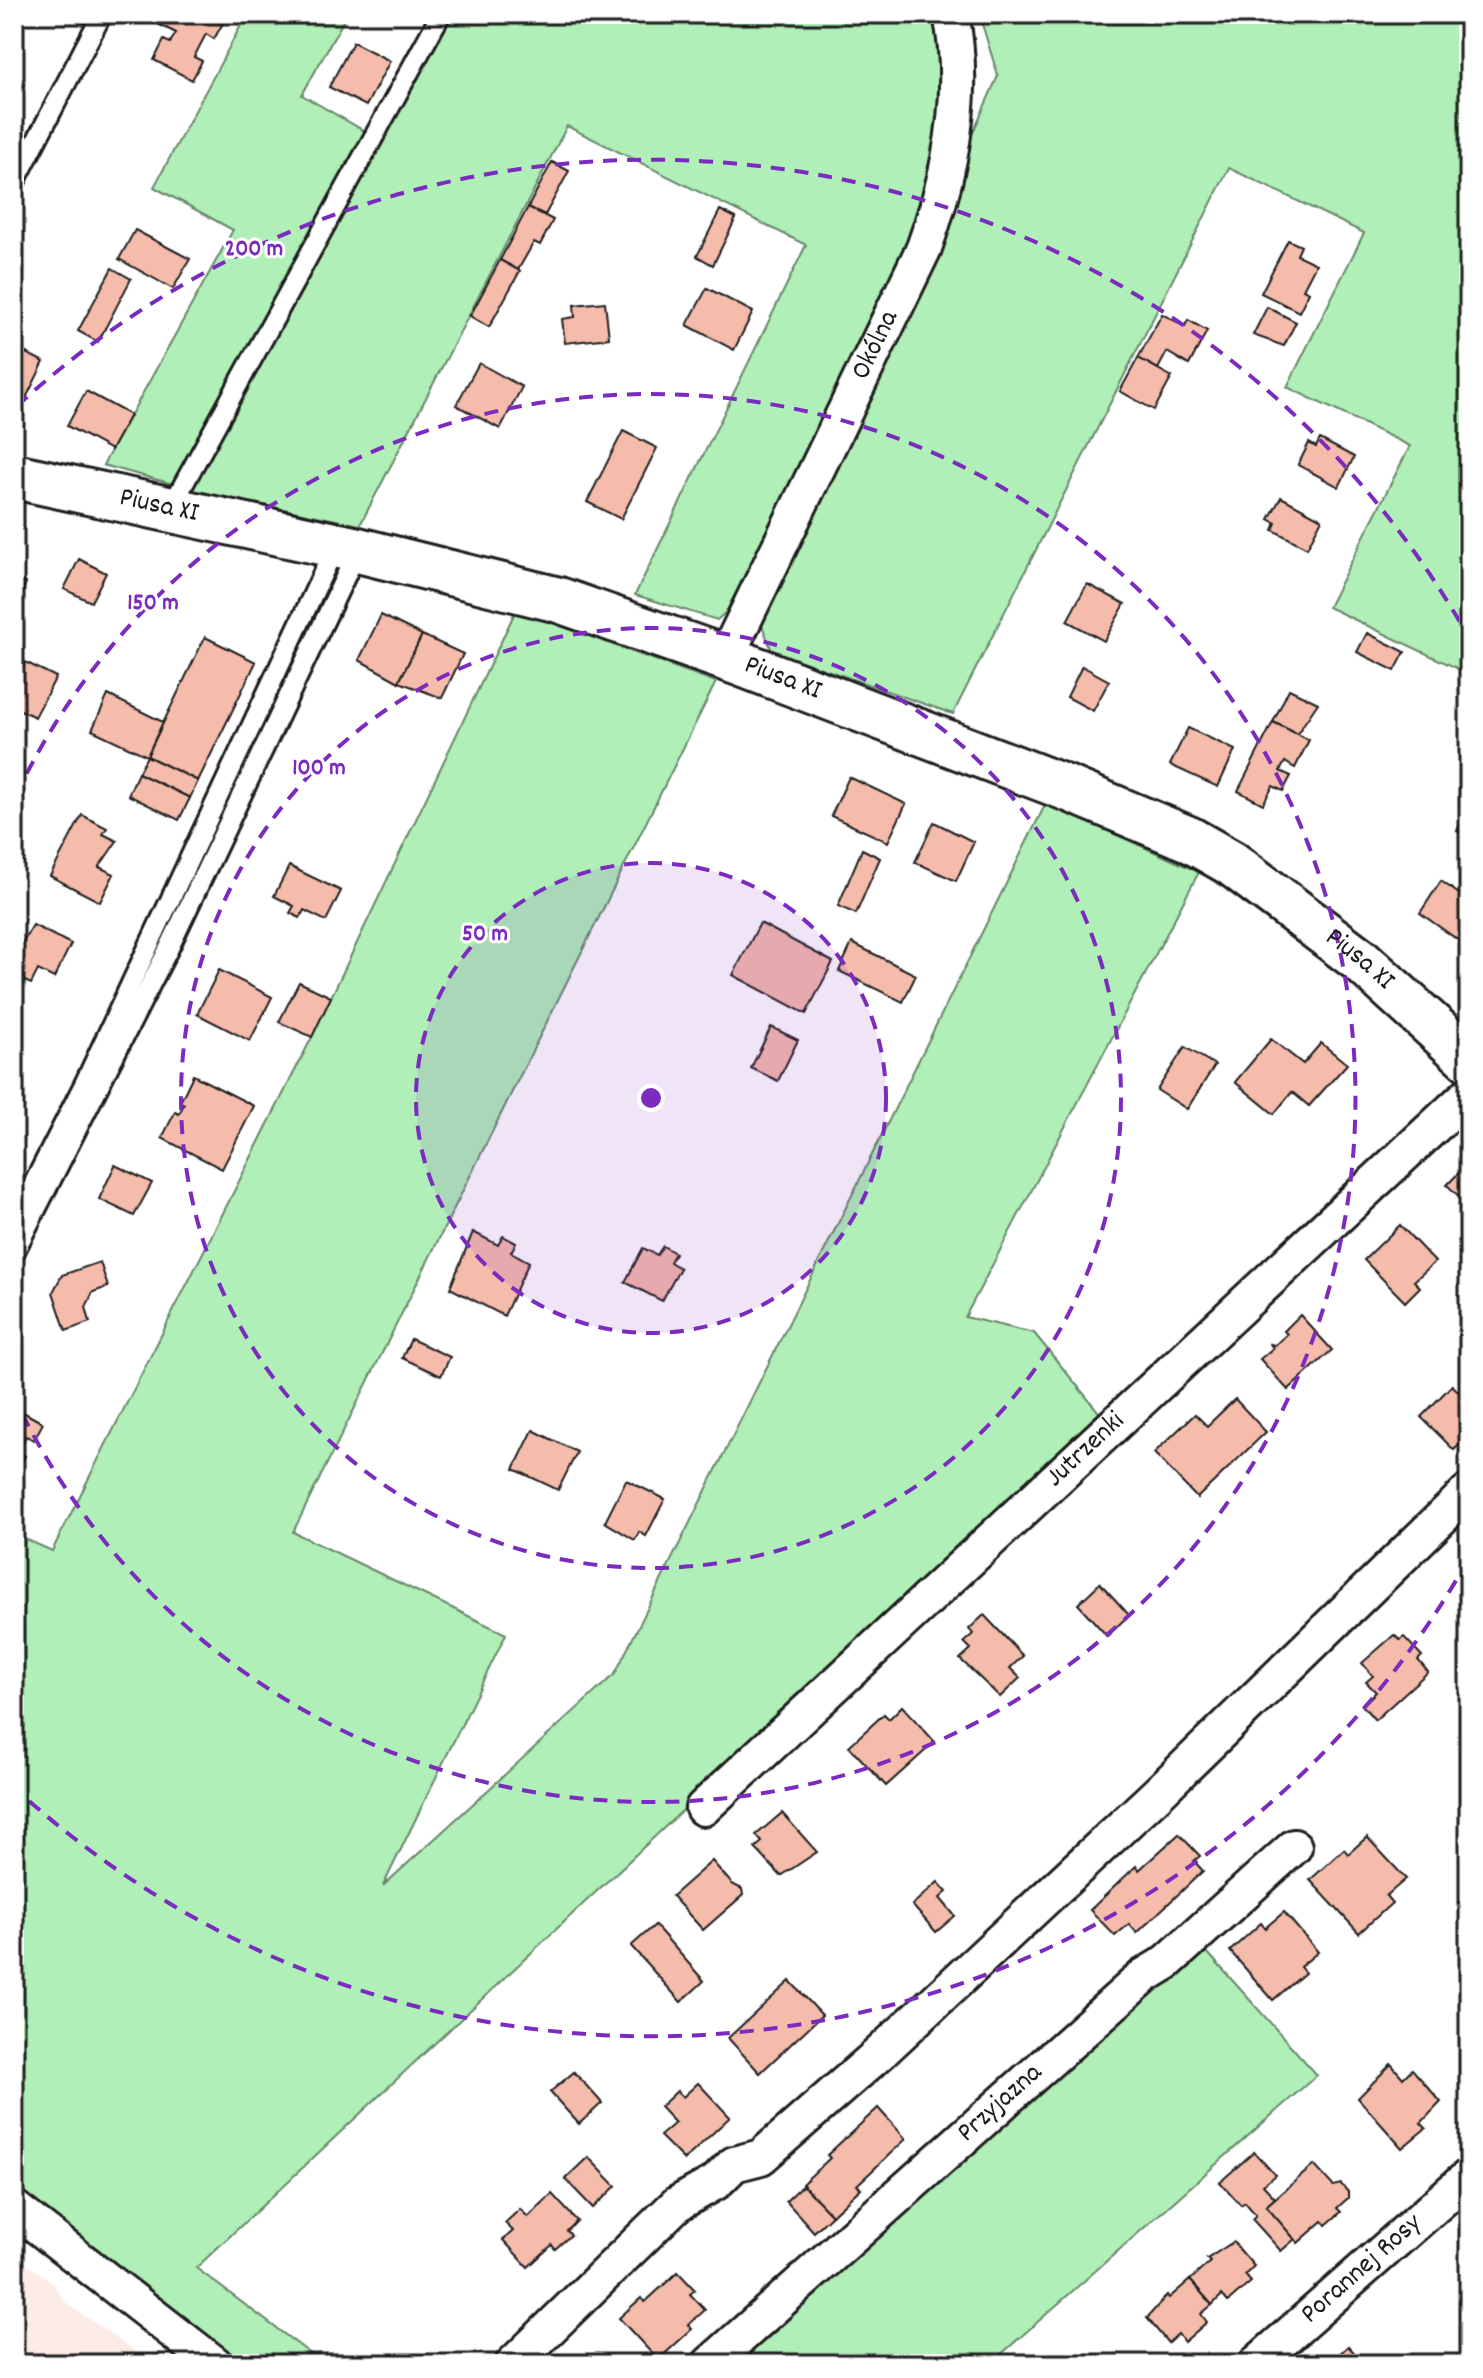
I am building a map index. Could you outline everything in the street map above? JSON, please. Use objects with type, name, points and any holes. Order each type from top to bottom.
[{"type":"street","name":"Okólna","points":[[725,659],[924,248],[949,159],[958,98],[959,69],[951,14]]},
{"type":"street","name":"Piusa XI","points":[[14,476],[347,548],[559,600],[725,659],[1189,839],[1231,863],[1360,960],[1467,1061]]},
{"type":"street","name":"Jutrzenki","points":[[703,1808],[1467,1061]]},
{"type":"street","points":[[513,2364],[677,2204],[716,2182],[734,2164],[761,2157],[881,2052],[1157,1794],[1469,1491]]},
{"type":"street","name":"Przyjazna","points":[[710,2364],[1144,1976],[1167,1962],[1294,1847]]},
{"type":"street","name":"Porannej Rosy","points":[[1256,2364],[1469,2176]]},
{"type":"street","points":[[14,2208],[203,2355]]},
{"type":"lane","points":[[14,184],[102,14]]},
{"type":"lane","points":[[170,509],[441,14]]},
{"type":"lane","points":[[14,1222],[347,548]]},
{"type":"lane","points":[[14,1253],[169,948],[347,548]]},
{"type":"shaded area","points":[[14,2255],[52,2282],[65,2302],[153,2364],[14,2364]]},
{"type":"green space","points":[[247,14],[347,14],[302,95],[366,132],[173,484],[103,465],[233,230],[154,187]]},
{"type":"green space","points":[[451,14],[940,14],[939,143],[895,290],[726,612],[717,620],[635,595],[806,245],[567,126],[360,525],[191,490]]},
{"type":"green space","points":[[979,14],[1469,14],[1469,674],[1328,607],[1410,446],[1287,387],[1364,233],[1229,168],[953,714],[772,651],[758,615],[998,76]]},
{"type":"green space","points":[[516,610],[716,682],[293,1532],[506,1634],[383,1886],[615,1674],[1046,803],[1199,872],[965,1317],[1034,1333],[1102,1416],[196,2268],[324,2364],[236,2364],[14,2185],[14,1534],[52,1551],[312,1037]]},
{"type":"green space","points":[[1198,1942],[1317,2075],[990,2364],[731,2364]]},
{"type":"building","points":[[164,14],[228,14],[214,39],[206,34],[194,57],[202,61],[192,80],[154,60],[164,40],[170,43],[176,33],[158,24]]},
{"type":"building","points":[[353,42],[390,61],[366,106],[329,87]]},
{"type":"building","points":[[552,162],[569,171],[545,215],[528,207]]},
{"type":"building","points":[[528,207],[553,220],[540,245],[534,242],[518,270],[500,260]]},
{"type":"building","points":[[720,210],[736,218],[713,265],[697,256]]},
{"type":"building","points":[[135,230],[190,259],[173,289],[119,259]]},
{"type":"building","points":[[1288,240],[1301,246],[1297,255],[1316,264],[1303,289],[1309,292],[1299,312],[1261,293]]},
{"type":"building","points":[[500,260],[520,271],[489,327],[470,316]]},
{"type":"building","points":[[112,268],[131,279],[98,342],[78,331]]},
{"type":"building","points":[[707,288],[753,312],[734,350],[687,325]]},
{"type":"building","points":[[605,302],[609,338],[565,343],[562,319],[575,317],[574,305]]},
{"type":"building","points":[[1267,307],[1296,322],[1284,346],[1253,335]]},
{"type":"building","points":[[1162,314],[1185,326],[1188,320],[1207,331],[1189,365],[1167,352],[1158,369],[1138,358]]},
{"type":"building","points":[[24,352],[44,362],[19,412],[14,409],[14,364],[17,366]]},
{"type":"building","points":[[1138,358],[1172,377],[1154,410],[1120,391]]},
{"type":"building","points":[[479,363],[522,387],[500,429],[456,405]]},
{"type":"building","points":[[86,391],[130,415],[111,450],[67,426]]},
{"type":"building","points":[[623,431],[657,448],[621,519],[587,502]]},
{"type":"building","points":[[1320,439],[1354,457],[1339,487],[1298,465],[1309,443],[1316,447]]},
{"type":"building","points":[[1281,497],[1322,519],[1307,548],[1273,530],[1276,523],[1269,519]]},
{"type":"building","points":[[79,559],[106,573],[91,602],[64,589]]},
{"type":"building","points":[[14,577],[26,583],[14,608]]},
{"type":"building","points":[[1087,584],[1125,604],[1104,641],[1067,621]]},
{"type":"building","points":[[381,615],[422,635],[399,682],[359,660]]},
{"type":"building","points":[[1367,633],[1405,652],[1395,671],[1357,652]]},
{"type":"building","points":[[422,635],[463,654],[442,698],[399,682]]},
{"type":"building","points":[[205,637],[256,662],[198,781],[147,756]]},
{"type":"building","points":[[25,662],[56,677],[35,717],[14,707],[14,685]]},
{"type":"building","points":[[1082,666],[1109,681],[1093,711],[1067,697]]},
{"type":"building","points":[[1289,689],[1318,703],[1297,734],[1273,722]]},
{"type":"building","points":[[108,695],[163,722],[147,756],[92,730]]},
{"type":"building","points":[[1273,722],[1309,740],[1295,768],[1285,762],[1280,771],[1291,776],[1283,791],[1273,786],[1263,804],[1238,791]]},
{"type":"building","points":[[1188,728],[1235,750],[1218,787],[1170,765]]},
{"type":"building","points":[[147,756],[198,781],[190,798],[138,773]]},
{"type":"building","points":[[138,773],[190,798],[179,820],[128,795]]},
{"type":"building","points":[[849,777],[906,804],[888,842],[831,816]]},
{"type":"building","points":[[1469,806],[1469,837],[1457,831]]},
{"type":"building","points":[[82,815],[107,828],[103,834],[117,841],[99,867],[114,874],[100,902],[50,876]]},
{"type":"building","points":[[934,822],[974,842],[956,881],[915,862]]},
{"type":"building","points":[[862,849],[880,858],[856,914],[838,906]]},
{"type":"building","points":[[289,866],[341,891],[326,921],[304,910],[300,918],[290,913],[294,906],[274,896]]},
{"type":"building","points":[[1441,881],[1469,901],[1469,924],[1458,940],[1420,913]]},
{"type":"building","points":[[760,923],[833,962],[806,1014],[733,975]]},
{"type":"building","points":[[33,925],[71,944],[54,978],[38,970],[31,984],[14,976],[14,956]]},
{"type":"building","points":[[852,943],[916,975],[903,1002],[839,971]]},
{"type":"building","points":[[219,970],[272,997],[250,1041],[197,1014]]},
{"type":"building","points":[[299,982],[331,997],[312,1037],[279,1022]]},
{"type":"building","points":[[771,1027],[798,1040],[778,1081],[751,1068]]},
{"type":"building","points":[[1271,1039],[1303,1064],[1321,1043],[1347,1064],[1309,1106],[1292,1092],[1274,1114],[1235,1082]]},
{"type":"building","points":[[1185,1047],[1215,1065],[1187,1109],[1157,1090]]},
{"type":"building","points":[[193,1075],[254,1106],[222,1169],[162,1138],[175,1112],[179,1114],[184,1104],[180,1102]]},
{"type":"building","points":[[1469,1162],[1469,1206],[1447,1185]]},
{"type":"building","points":[[115,1165],[152,1183],[134,1216],[99,1199]]},
{"type":"building","points":[[1400,1225],[1435,1262],[1414,1281],[1420,1287],[1405,1302],[1364,1260]]},
{"type":"building","points":[[473,1232],[498,1245],[503,1236],[516,1243],[511,1252],[529,1262],[504,1316],[450,1288]]},
{"type":"building","points":[[663,1246],[675,1253],[670,1262],[680,1268],[662,1301],[625,1282],[643,1248],[657,1255]]},
{"type":"building","points":[[100,1262],[108,1287],[93,1292],[86,1307],[90,1322],[66,1331],[53,1292],[62,1275]]},
{"type":"building","points":[[1300,1315],[1332,1350],[1288,1390],[1260,1359],[1273,1348],[1270,1344],[1275,1345],[1287,1334],[1284,1331]]},
{"type":"building","points":[[411,1339],[450,1357],[441,1376],[402,1358]]},
{"type":"building","points":[[1452,1385],[1469,1402],[1469,1435],[1454,1450],[1421,1417]]},
{"type":"building","points":[[1235,1399],[1266,1432],[1197,1498],[1154,1453],[1195,1414],[1207,1426]]},
{"type":"building","points":[[14,1407],[43,1423],[34,1440],[26,1436],[18,1452],[25,1456],[16,1473]]},
{"type":"building","points":[[533,1430],[577,1452],[558,1490],[514,1469]]},
{"type":"building","points":[[626,1480],[665,1499],[646,1536],[639,1532],[635,1540],[605,1522]]},
{"type":"building","points":[[1100,1583],[1129,1615],[1107,1636],[1078,1604]]},
{"type":"building","points":[[984,1615],[1023,1656],[1010,1668],[1020,1678],[1000,1697],[960,1659],[971,1649],[964,1642],[973,1634],[969,1629]]},
{"type":"building","points":[[1394,1635],[1400,1640],[1404,1637],[1422,1656],[1418,1660],[1428,1672],[1375,1720],[1362,1705],[1376,1692],[1366,1682],[1373,1676],[1362,1663]]},
{"type":"building","points":[[902,1706],[935,1742],[886,1786],[849,1746],[884,1714],[889,1719]]},
{"type":"building","points":[[782,1813],[817,1852],[781,1876],[755,1848],[762,1842],[756,1835]]},
{"type":"building","points":[[1179,1834],[1200,1856],[1194,1861],[1203,1871],[1137,1933],[1129,1924],[1115,1936],[1090,1910],[1136,1866],[1139,1870]]},
{"type":"building","points":[[1367,1837],[1406,1879],[1386,1896],[1392,1903],[1359,1933],[1310,1880],[1344,1849],[1348,1854]]},
{"type":"building","points":[[712,1861],[732,1884],[742,1889],[743,1895],[703,1930],[672,1896]]},
{"type":"building","points":[[938,1882],[947,1892],[940,1898],[955,1916],[936,1932],[912,1905]]},
{"type":"building","points":[[1284,1912],[1318,1952],[1300,1967],[1305,1973],[1273,2000],[1230,1951],[1261,1923],[1265,1928]]},
{"type":"building","points":[[655,1925],[704,1981],[681,2002],[631,1946]]},
{"type":"building","points":[[790,1981],[822,2015],[760,2073],[728,2038]]},
{"type":"building","points":[[1391,2064],[1403,2078],[1412,2069],[1441,2102],[1421,2123],[1426,2128],[1402,2148],[1358,2098]]},
{"type":"building","points":[[574,2072],[602,2103],[579,2124],[550,2092]]},
{"type":"building","points":[[698,2083],[730,2117],[684,2160],[660,2136],[675,2123],[660,2107],[677,2091],[683,2097]]},
{"type":"building","points":[[878,2108],[906,2139],[857,2185],[861,2188],[832,2215],[802,2184],[830,2158],[827,2155]]},
{"type":"building","points":[[1254,2152],[1275,2175],[1263,2185],[1275,2198],[1266,2206],[1295,2239],[1281,2251],[1252,2219],[1256,2215],[1245,2202],[1241,2205],[1220,2182]]},
{"type":"building","points":[[588,2157],[616,2186],[593,2208],[565,2179]]},
{"type":"building","points":[[1314,2165],[1333,2186],[1341,2184],[1348,2192],[1348,2198],[1337,2208],[1341,2212],[1326,2225],[1323,2221],[1298,2243],[1266,2206]]},
{"type":"building","points":[[803,2185],[832,2215],[814,2232],[786,2201]]},
{"type":"building","points":[[552,2194],[577,2221],[567,2231],[571,2235],[555,2249],[552,2245],[528,2267],[503,2240],[513,2231],[505,2223],[520,2209],[528,2217]]},
{"type":"building","points":[[1233,2242],[1254,2266],[1245,2275],[1251,2282],[1228,2302],[1222,2295],[1212,2305],[1190,2280],[1210,2262],[1207,2259]]},
{"type":"building","points":[[678,2272],[695,2290],[690,2294],[705,2310],[688,2325],[692,2329],[658,2360],[619,2318],[641,2298],[645,2302]]},
{"type":"building","points":[[1190,2280],[1212,2305],[1201,2314],[1207,2322],[1184,2342],[1178,2334],[1168,2343],[1147,2318],[1167,2295],[1169,2298]]},
{"type":"building","points":[[1348,2346],[1365,2364],[1339,2364],[1341,2362],[1336,2357]]},
{"type":"railway","points":[[14,2354],[28,2364]]}]
